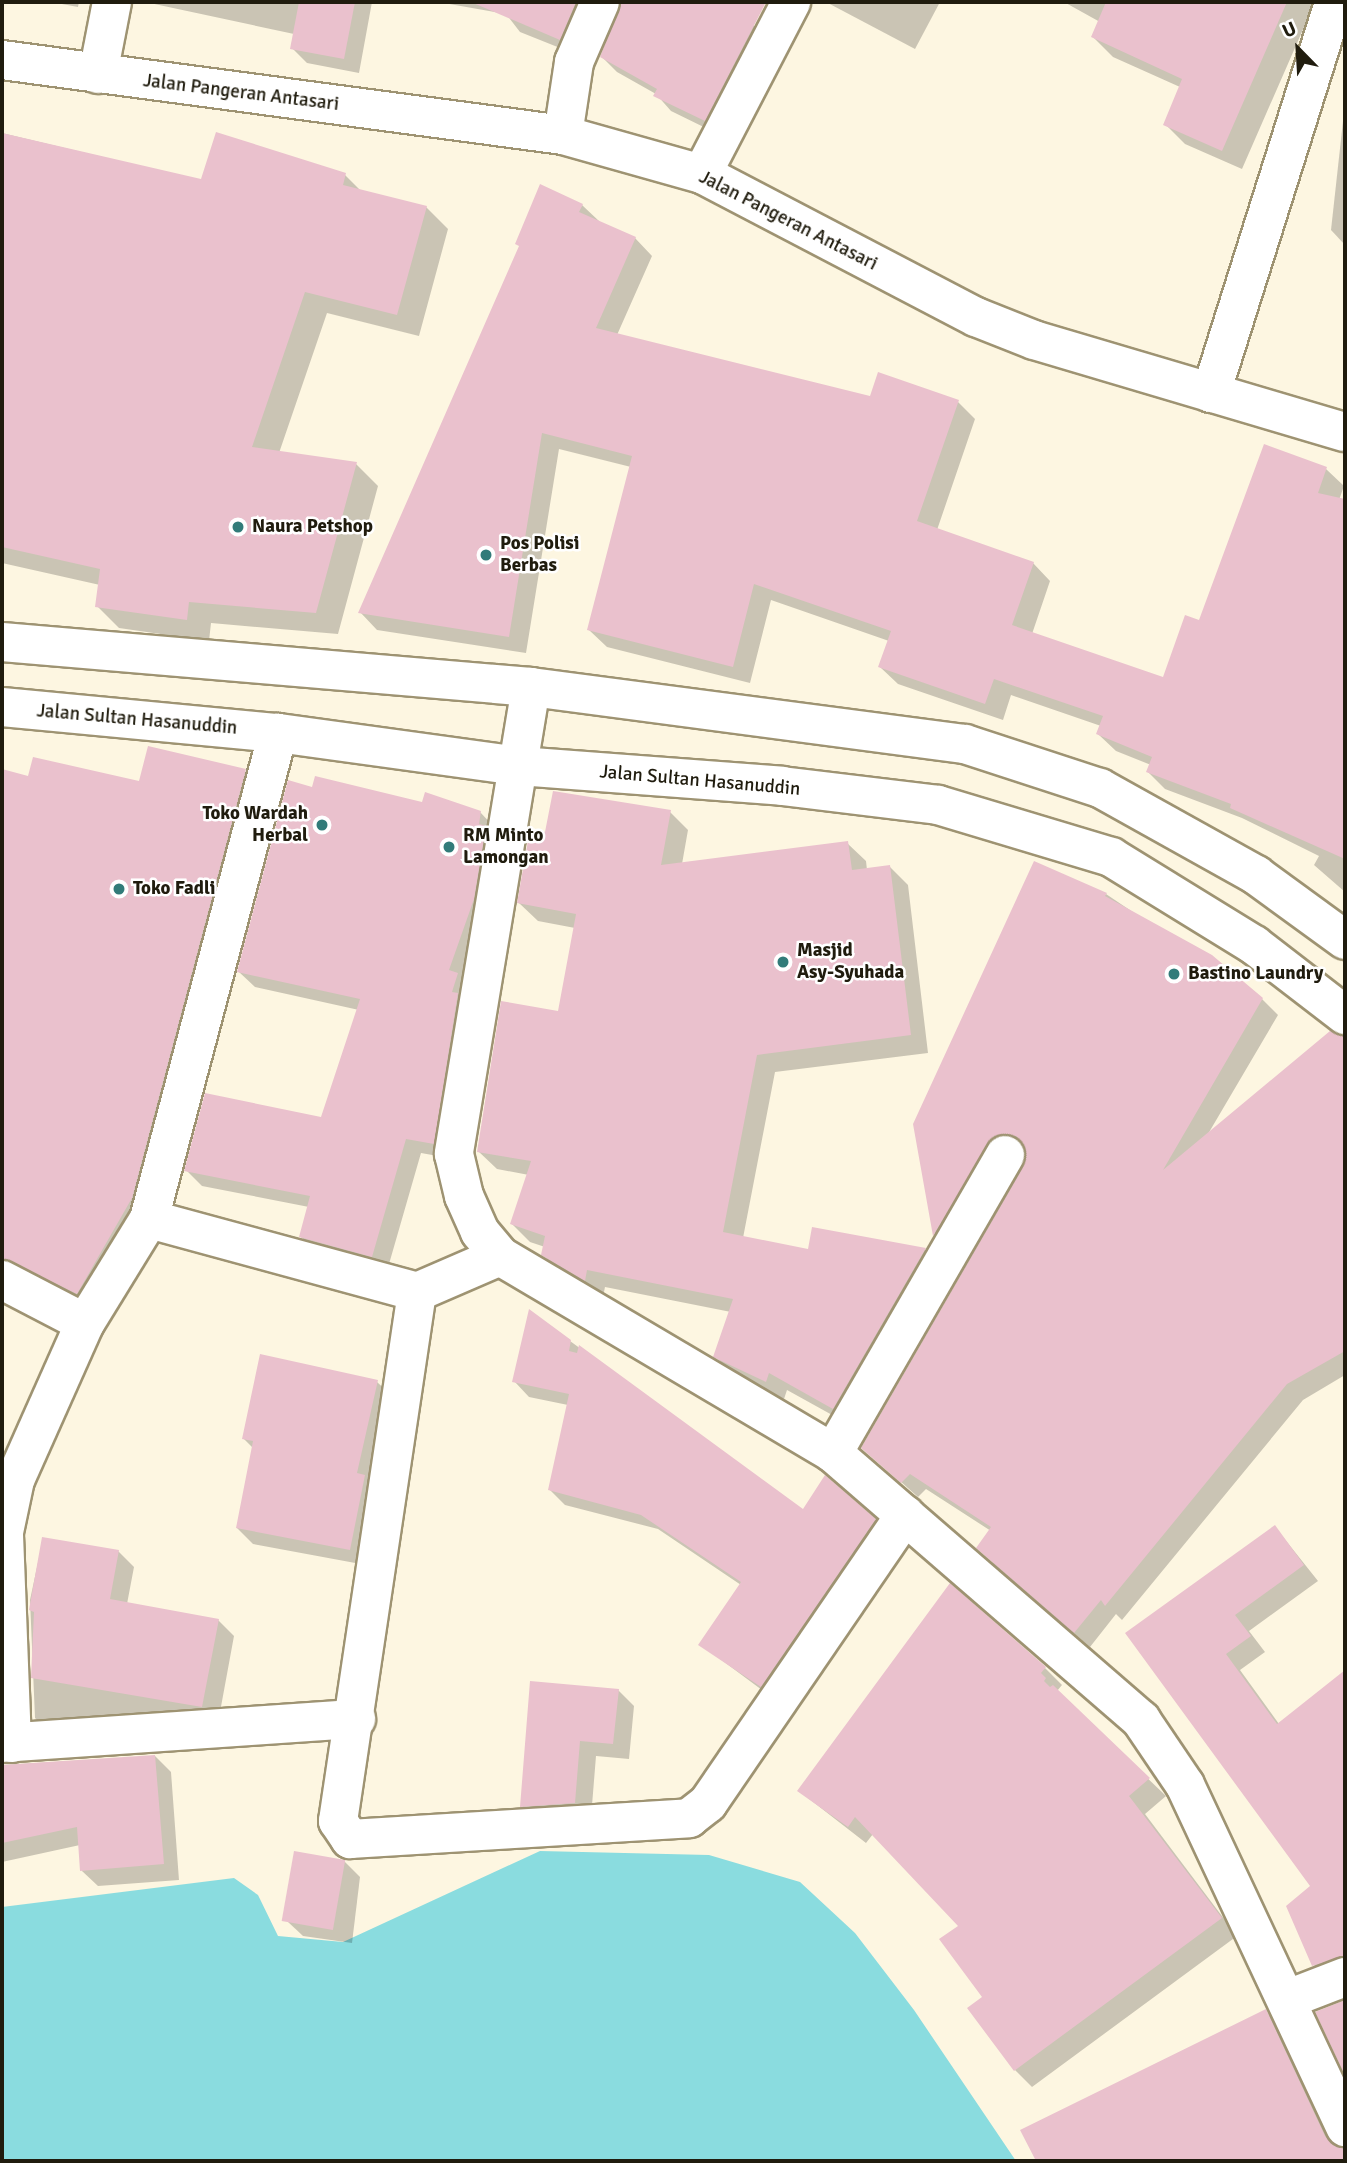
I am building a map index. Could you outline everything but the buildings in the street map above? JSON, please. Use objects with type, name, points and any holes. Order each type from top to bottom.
[{"type":"street","points":[[98,74],[112,2]]},
{"type":"street","points":[[563,135],[574,62],[600,2]]},
{"type":"street","points":[[702,174],[791,2]]},
{"type":"street","points":[[1211,393],[1334,2]]},
{"type":"street","name":"Jalan Pangeran Antasari","points":[[2,60],[563,135],[702,174],[976,317],[1034,340],[1345,432]]},
{"type":"street","points":[[2,642],[531,687],[965,744],[1100,788],[1256,875],[1345,940]]},
{"type":"street","points":[[531,687],[454,1154],[464,1196],[480,1232],[500,1256],[833,1453],[1141,1720],[1163,1748],[1288,1999],[1345,2127]]},
{"type":"street","name":"Jalan Sultan Hasanuddin","points":[[2,707],[278,733],[519,766],[782,786],[938,806],[1111,857],[1254,945],[1345,1015]]},
{"type":"street","points":[[278,733],[149,1219],[85,1323],[27,1446],[3,1532],[7,1743],[356,1719]]},
{"type":"street","points":[[833,1453],[1005,1154]]},
{"type":"street","points":[[149,1219],[417,1292],[500,1256]]},
{"type":"street","points":[[2,1280],[85,1323]]},
{"type":"street","points":[[417,1292],[356,1719],[338,1821],[350,1839],[689,1818],[708,1803],[905,1515]]},
{"type":"street","points":[[1288,1999],[1345,1977]]},
{"type":"water","points":[[540,1851],[709,1855],[800,1882],[855,1933],[914,2010],[1016,2161],[2,2161],[2,1907],[234,1878],[258,1895],[278,1936],[343,1942]]},
{"type":"place","name":"Naura Petshop","points":[[238,527]]},
{"type":"place","name":"Pos Polisi Berbas","points":[[486,555]]},
{"type":"place","name":"Toko Wardah Herbal","points":[[322,825]]},
{"type":"place","name":"RM Minto Lamongan","points":[[449,847]]},
{"type":"place","name":"Toko Fadli","points":[[119,889]]},
{"type":"place","name":"Masjid Asy-Syuhada","points":[[783,962]]},
{"type":"place","name":"Bastino Laundry","points":[[1174,974]]}]
